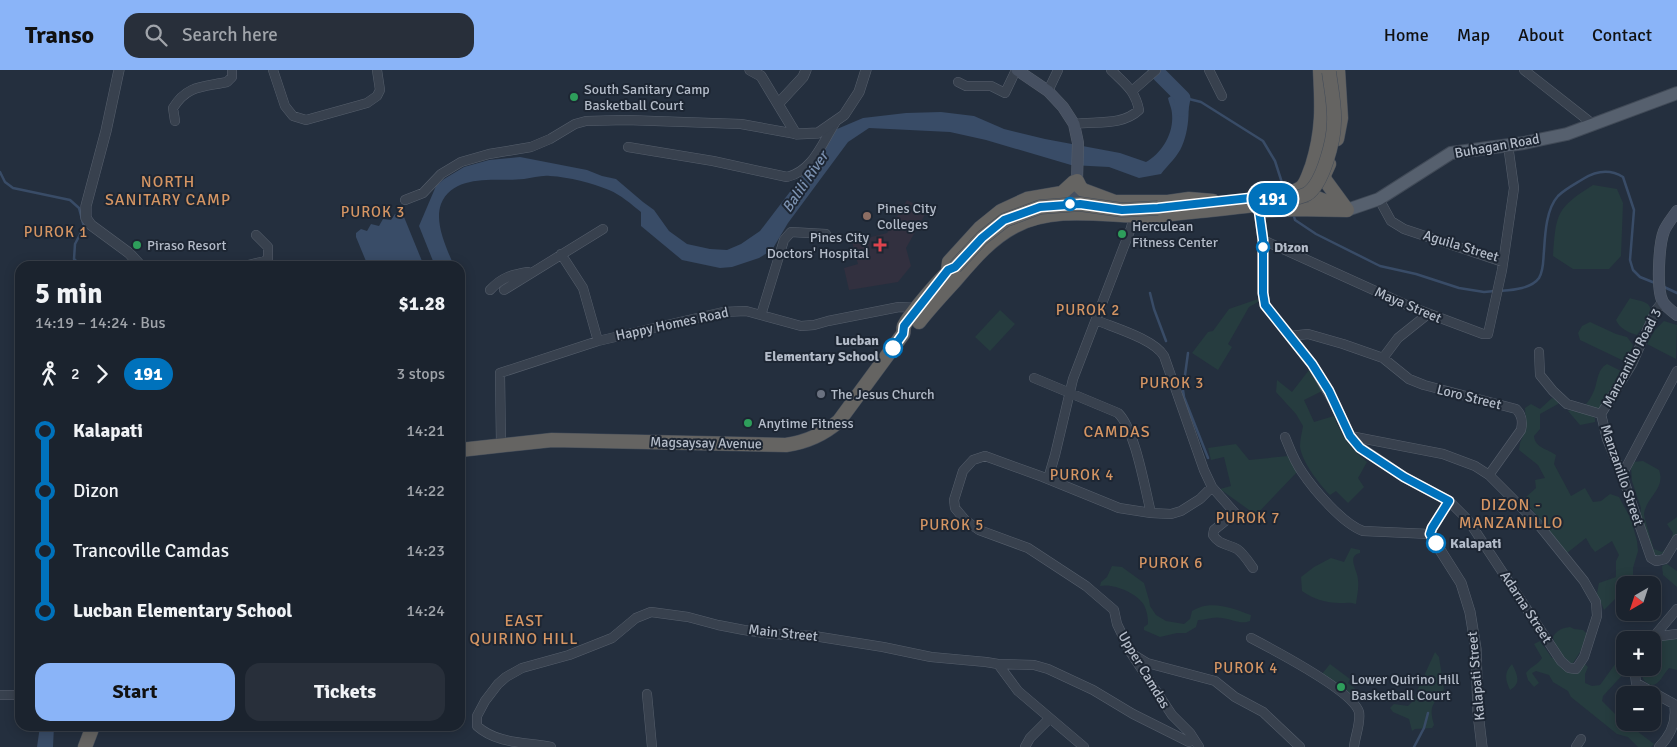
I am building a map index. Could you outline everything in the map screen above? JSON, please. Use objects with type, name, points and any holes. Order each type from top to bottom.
[{"type":"highway","points":[[1294,191],[1303,186],[1308,177],[1321,132],[1322,109],[1329,70]]},
{"type":"highway","points":[[1329,70],[1341,118],[1339,134],[1324,175],[1325,180],[1347,210]]},
{"type":"highway","name":"Magsaysay Avenue","points":[[903,334],[911,331],[989,243],[1016,225],[1037,218],[1073,212],[1134,216],[1240,208],[1293,199],[1306,194],[1313,189],[1320,178],[1331,142],[1334,122],[1329,70]]},
{"type":"highway","points":[[1308,177],[1328,205]]},
{"type":"highway","points":[[1076,178],[1080,187],[1091,194],[1115,202],[1168,202],[1189,199],[1213,201]]},
{"type":"highway","points":[[1058,214],[1064,207],[1076,178]]},
{"type":"highway","points":[[1294,191],[1328,205],[1347,210]]},
{"type":"highway","name":"Magsaysay Avenue","points":[[465,449],[552,440],[786,445],[809,440],[825,433],[839,421],[903,334],[904,326],[918,308],[982,238],[1004,220],[1040,207],[1080,204],[1122,210],[1158,208],[1184,211],[1213,201],[1294,191]]},
{"type":"highway","points":[[1091,194],[1084,196],[1082,203],[1084,208],[1091,214]]},
{"type":"highway","points":[[952,269],[949,262],[980,228],[1001,211],[1027,199],[1068,195]]},
{"type":"highway","points":[[1271,195],[1276,203],[1275,209]]},
{"type":"highway","points":[[1184,211],[1191,220],[1275,209],[1328,205]]},
{"type":"highway","points":[[85,747],[91,731]]},
{"type":"main road","points":[[1017,70],[1048,91],[1063,107],[1074,124],[1078,142],[1076,178]]},
{"type":"main road","name":"Buhagan Road","points":[[1347,210],[1379,199],[1451,153],[1567,134],[1677,94]]},
{"type":"main road","points":[[1068,195],[1073,212]]},
{"type":"main road","points":[[1677,211],[1664,231],[1660,271],[1662,301],[1677,315]]},
{"type":"street","points":[[119,70],[106,131],[86,206],[86,218],[91,225],[129,253],[136,261]]},
{"type":"street","points":[[175,121],[173,108],[178,98],[189,90],[205,85],[227,82],[232,76],[232,70]]},
{"type":"street","points":[[273,70],[285,106],[293,116],[306,120],[372,100],[380,90],[377,70]]},
{"type":"street","points":[[750,70],[760,76],[796,134]]},
{"type":"street","points":[[778,104],[803,77],[806,70]]},
{"type":"street","points":[[404,200],[423,193],[441,174],[461,162],[489,154],[531,147],[550,139],[576,124],[586,121],[626,120],[741,124],[796,134],[818,133],[844,114],[859,92],[866,70]]},
{"type":"street","points":[[958,82],[966,86],[991,86],[1005,93],[1017,70]]},
{"type":"street","points":[[1048,91],[1058,70]]},
{"type":"street","points":[[1074,124],[1120,121],[1132,117],[1139,110],[1132,91],[1111,70]]},
{"type":"street","points":[[1132,91],[1156,70]]},
{"type":"street","points":[[1209,70],[1222,96]]},
{"type":"street","points":[[1524,70],[1594,125]]},
{"type":"street","points":[[628,146],[713,160],[788,177],[794,176],[807,168],[834,123]]},
{"type":"street","name":"Aguila Street","points":[[1379,199],[1391,221],[1404,229],[1503,262],[1514,188],[1508,145]]},
{"type":"street","name":"Adarna Street","points":[[1259,211],[1263,240],[1263,293],[1265,305],[1312,364],[1323,381],[1350,436],[1360,448],[1371,456],[1404,477],[1449,501],[1468,520],[1561,660],[1569,668],[1576,669],[1584,657],[1597,616],[1596,602],[1584,582],[1538,524],[1489,475]]},
{"type":"street","points":[[1134,216],[1132,228],[1069,392],[1056,455],[1048,479],[1119,508],[1171,514],[1181,511],[1200,499],[1212,487]]},
{"type":"street","points":[[504,290],[603,229]]},
{"type":"street","points":[[761,315],[779,250],[784,240],[792,232],[826,234]]},
{"type":"street","points":[[256,235],[268,246],[268,258],[265,261]]},
{"type":"street","name":"Maya Street","points":[[1263,240],[1428,314],[1486,335],[1489,332],[1503,262]]},
{"type":"street","points":[[561,254],[583,288],[598,340]]},
{"type":"street","points":[[490,290],[499,280],[513,274],[533,271]]},
{"type":"street","name":"Manzanillo Road 3","points":[[1601,414],[1632,364],[1656,310],[1662,301]]},
{"type":"street","name":"Happy Homes Road","points":[[501,445],[500,373],[598,340],[723,312],[746,311],[800,326],[814,326],[828,321],[899,307],[918,308]]},
{"type":"street","points":[[1383,358],[1398,338],[1428,314]]},
{"type":"street","points":[[1096,320],[1151,343],[1164,356],[1204,470],[1212,487],[1235,513],[1214,530],[1213,536],[1216,541],[1236,548],[1253,568]]},
{"type":"street","name":"Loro Street","points":[[1290,336],[1317,335],[1383,358],[1409,380],[1516,409],[1520,412],[1523,424],[1521,430],[1489,475]]},
{"type":"street","name":"Manzanillo Street","points":[[1539,352],[1540,375],[1553,391],[1567,404],[1601,414],[1607,439],[1622,475],[1649,554],[1653,560],[1665,559],[1677,539]]},
{"type":"street","points":[[1622,475],[1677,371]]},
{"type":"street","points":[[1034,378],[1118,413],[1125,419],[1137,455],[1151,513]]},
{"type":"street","points":[[1350,436],[1443,454],[1475,466],[1489,475]]},
{"type":"street","points":[[1285,437],[1293,458],[1302,472],[1328,503],[1354,528],[1363,531],[1430,534],[1449,501]]},
{"type":"street","name":"Upper Camdas","points":[[1048,479],[994,458],[979,457],[973,460],[963,471],[954,500],[955,508],[965,520],[979,530],[1028,548],[1065,571],[1104,600],[1114,610],[1116,624],[1131,654],[1172,715],[1190,733],[1196,744]]},
{"type":"street","name":"Kalapati Street","points":[[1430,534],[1461,583],[1470,612],[1476,649],[1478,714],[1482,747]]},
{"type":"street","points":[[1658,631],[1677,609]]},
{"type":"street","name":"Main Street","points":[[550,747],[500,740],[488,735],[477,726],[477,716],[492,691],[506,678],[522,668],[569,655],[601,643],[612,638],[636,618],[651,612],[688,617],[744,630],[772,634],[814,636],[931,657],[1034,666],[1048,669],[1086,686],[1133,714],[1196,744]]},
{"type":"street","points":[[1661,637],[1677,634]]},
{"type":"street","points":[[1251,638],[1320,676],[1358,710],[1359,717],[1354,747]]},
{"type":"street","points":[[1131,654],[1147,663],[1216,681],[1235,697],[1263,712],[1300,747]]},
{"type":"street","points":[[998,664],[1018,691],[1084,747]]},
{"type":"street","points":[[1635,676],[1636,683],[1674,704],[1677,709],[1676,723],[1666,740],[1659,747]]},
{"type":"street","points":[[647,694],[652,747]]},
{"type":"street","points":[[0,695],[15,695]]},
{"type":"street","points":[[1025,747],[1030,738],[1049,718]]},
{"type":"shaded area","name":"Pines City Doctors' Hospital","points":[[907,200],[927,211],[906,248],[911,266],[898,282],[849,290],[844,268],[858,264],[852,242],[887,233]]},
{"type":"green space","points":[[1593,185],[1617,189],[1623,203],[1621,256],[1609,269],[1573,269],[1553,256],[1557,221],[1565,206]]},
{"type":"green space","points":[[1630,298],[1646,303],[1650,310],[1648,319],[1637,335],[1625,330],[1616,320]]},
{"type":"green space","points":[[1258,299],[1258,302],[1249,307],[1228,344],[1232,347],[1218,370],[1192,353],[1208,332],[1213,331],[1229,309]]},
{"type":"green space","points":[[1000,310],[1015,324],[990,351],[975,337]]},
{"type":"green space","points":[[1664,321],[1677,325],[1676,359],[1647,344],[1655,330]]},
{"type":"green space","points":[[1590,322],[1627,337],[1633,345],[1624,361],[1580,340],[1578,333],[1582,326]]},
{"type":"green space","points":[[1607,364],[1621,371],[1620,375],[1601,408],[1591,409],[1586,404],[1595,389],[1601,370]]},
{"type":"green space","points":[[1309,370],[1322,391],[1304,400],[1314,422],[1334,416],[1347,442],[1367,462],[1358,478],[1364,487],[1348,503],[1336,491],[1330,495],[1312,472],[1301,452],[1303,426],[1296,414],[1276,392],[1277,380],[1292,392]]},
{"type":"green space","points":[[1552,398],[1559,401],[1558,404],[1540,414],[1540,429],[1534,436],[1542,448],[1556,455],[1554,464],[1571,496],[1585,488],[1593,502],[1601,501],[1610,494],[1619,497],[1631,519],[1637,541],[1638,551],[1633,568],[1633,576],[1616,576],[1616,561],[1619,555],[1612,541],[1595,552],[1586,538],[1567,553],[1525,501],[1526,497],[1536,488],[1535,480],[1545,478],[1538,465],[1519,450],[1526,429],[1525,408],[1531,404],[1540,409]]},
{"type":"green space","points":[[1568,411],[1588,414],[1595,418],[1595,422],[1580,425]]},
{"type":"green space","points":[[1236,444],[1249,460],[1288,456],[1297,472],[1256,515],[1220,489],[1231,486],[1224,457],[1211,460],[1208,448]]},
{"type":"green space","points":[[1643,461],[1659,470],[1660,477],[1658,488],[1648,503],[1644,514],[1654,549],[1662,552],[1670,545],[1673,533],[1667,524],[1677,517],[1676,538],[1668,549],[1657,556],[1654,556],[1640,517],[1641,508],[1632,481],[1631,468],[1633,462]]},
{"type":"green space","points":[[1351,548],[1360,550],[1360,553],[1353,560],[1358,576],[1356,604],[1325,601],[1302,591],[1301,577],[1331,558],[1344,562]]},
{"type":"green space","points":[[1667,564],[1677,571],[1677,587],[1663,575],[1662,566]]},
{"type":"green space","points":[[1112,566],[1122,567],[1144,583],[1150,606],[1156,615],[1166,621],[1184,624],[1190,619],[1192,611],[1199,607],[1214,605],[1229,607],[1251,615],[1250,621],[1240,622],[1219,618],[1198,620],[1196,627],[1186,633],[1160,637],[1144,630],[1144,627],[1148,624],[1148,616],[1141,601],[1124,590],[1105,585],[1100,586]]},
{"type":"green space","points":[[1616,577],[1616,599],[1604,610],[1597,593],[1599,583]]},
{"type":"green space","points":[[1570,627],[1583,630],[1587,634],[1580,652],[1573,663],[1569,663],[1556,648],[1553,637],[1560,630]]},
{"type":"green space","points":[[1677,639],[1677,670],[1669,668],[1660,681],[1651,685],[1645,681],[1642,676],[1661,676],[1661,640]]},
{"type":"green space","points":[[1540,641],[1552,658],[1554,657],[1574,673],[1585,664],[1588,667],[1585,674],[1585,683],[1592,686],[1600,685],[1616,663],[1616,676],[1621,676],[1603,696],[1602,701],[1616,715],[1616,731],[1637,731],[1654,744],[1651,747],[1638,747],[1628,737],[1617,734],[1571,697],[1568,691],[1553,682],[1549,675],[1536,671],[1532,673],[1539,683],[1534,687],[1528,680],[1526,673],[1542,658],[1534,644]]},
{"type":"green space","points":[[1435,652],[1439,657],[1444,689],[1433,705],[1432,718],[1434,725],[1432,728],[1415,729],[1412,731],[1409,719],[1393,712],[1390,708],[1394,704],[1408,706],[1412,702]]},
{"type":"green space","name":"Lower Quirino Hill Basketball Court","points":[[1330,664],[1350,679],[1348,683],[1358,691],[1349,703],[1318,679]]},
{"type":"green space","points":[[1512,664],[1517,675],[1517,681],[1510,690],[1506,676]]},
{"type":"water","name":"Balili River","points":[[1180,90],[1187,92],[1188,119],[1182,146],[1161,174],[1139,178],[1109,167],[1071,165],[986,140],[950,132],[869,128],[848,142],[788,223],[772,250],[759,258],[732,267],[720,268],[682,260],[641,226],[641,212],[622,197],[609,190],[573,179],[543,176],[514,180],[478,181],[456,187],[447,194],[439,211],[442,236],[452,261],[433,261],[419,226],[436,186],[444,179],[464,167],[489,160],[520,157],[587,170],[616,179],[654,210],[669,231],[687,244],[710,249],[727,250],[741,244],[760,231],[818,155],[830,132],[863,118],[906,113],[941,112],[974,116],[1004,129],[1120,153],[1146,162],[1162,148],[1169,135],[1172,110],[1168,98]]},
{"type":"water","points":[[395,214],[400,214],[404,217],[422,261],[366,261],[356,233],[361,229],[367,231],[371,224],[379,226],[383,219],[391,220]]},
{"type":"water","points":[[465,308],[466,316],[465,332]]},
{"type":"water","points":[[39,731],[54,731],[53,747],[37,747]]},
{"type":"waterway","points":[[1155,70],[1183,98],[1181,109]]},
{"type":"waterway","points":[[1185,98],[1201,102],[1263,141],[1275,161],[1284,189]]},
{"type":"waterway","points":[[0,172],[5,182],[13,188],[70,200],[79,208],[84,227],[75,244],[74,259],[76,261]]},
{"type":"waterway","points":[[1500,291],[1526,287],[1536,282],[1543,268],[1547,222],[1554,201],[1561,193],[1588,176],[1603,172],[1618,174],[1623,177],[1634,210],[1630,260],[1633,270],[1640,277],[1655,283]]},
{"type":"waterway","points":[[1293,213],[1295,220],[1316,234],[1380,266],[1416,274],[1459,288],[1484,292],[1495,291]]},
{"type":"waterway","points":[[1662,286],[1677,293]]},
{"type":"waterway","points":[[1150,293],[1166,341]]},
{"type":"waterway","points":[[1188,353],[1183,390],[1184,397],[1208,458]]},
{"type":"waterway","points":[[1414,747],[1424,728],[1428,713]]},
{"type":"bus line","name":"191","points":[[893,348],[903,334],[904,326],[948,270],[955,267],[992,229],[1004,220],[1017,214],[1040,207],[1056,205],[1080,204],[1122,210],[1268,196],[1275,200],[1276,207],[1259,211],[1263,240],[1263,293],[1265,305],[1312,364],[1329,391],[1350,436],[1360,448],[1404,477],[1449,501],[1430,534],[1436,543]]},
{"type":"place","name":"South Sanitary Camp Basketball Court","points":[[574,97]]},
{"type":"place","name":"Pines City Colleges","points":[[867,216]]},
{"type":"place","name":"Herculean Fitness Center","points":[[1122,234]]},
{"type":"place","name":"Piraso Resort","points":[[137,245]]},
{"type":"place","name":"Pines City Doctors' Hospital","points":[[880,245]]},
{"type":"place","name":"Dizon","points":[[1263,247]]},
{"type":"place","name":"Lucban Elementary School","points":[[893,348]]},
{"type":"place","name":"The Jesus Church","points":[[821,394]]},
{"type":"place","name":"Anytime Fitness","points":[[748,423]]},
{"type":"place","name":"Kalapati","points":[[1436,543]]},
{"type":"place","name":"Lower Quirino Hill Basketball Court","points":[[1341,687]]},
{"type":"district","name":"NORTH SANITARY CAMP","points":[[168,191]]},
{"type":"district","name":"PUROK 3","points":[[373,212]]},
{"type":"district","name":"PUROK 1","points":[[56,232]]},
{"type":"district","name":"PUROK 2","points":[[1088,310]]},
{"type":"district","name":"PUROK 3","points":[[1172,383]]},
{"type":"district","name":"CAMDAS","points":[[1117,432]]},
{"type":"district","name":"PUROK 4","points":[[1082,475]]},
{"type":"district","name":"DIZON - MANZANILLO","points":[[1511,514]]},
{"type":"district","name":"PUROK 7","points":[[1248,518]]},
{"type":"district","name":"PUROK 5","points":[[952,525]]},
{"type":"district","name":"PUROK 6","points":[[1171,563]]},
{"type":"district","name":"EAST QUIRINO HILL","points":[[524,630]]},
{"type":"district","name":"PUROK 4","points":[[1246,668]]}]
